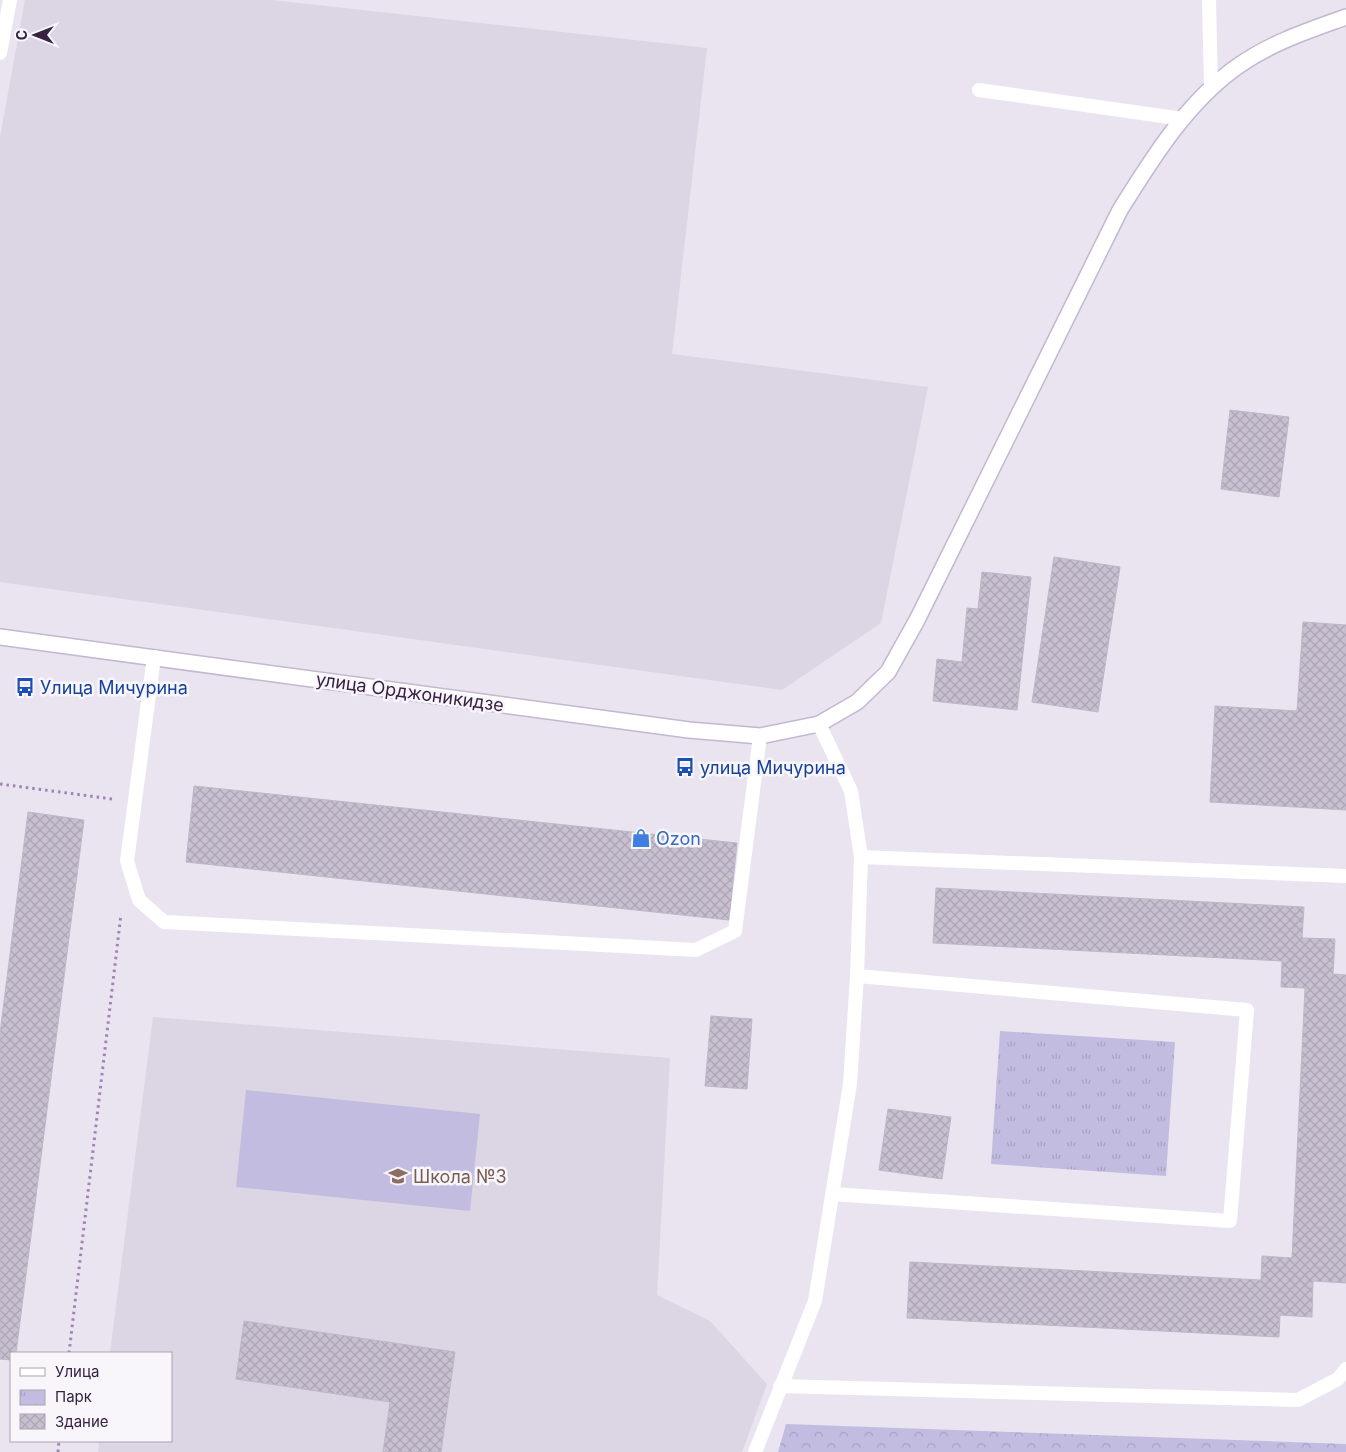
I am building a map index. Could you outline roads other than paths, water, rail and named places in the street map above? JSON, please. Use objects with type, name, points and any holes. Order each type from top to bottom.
[{"type":"street","name":"улица Орджоникидзе","points":[[0,637],[154,656],[689,730],[760,736],[819,724],[857,702],[888,672],[917,620],[1120,210],[1146,168],[1211,86],[1242,63],[1287,39],[1346,17]]},
{"type":"lane","points":[[0,53],[10,0]]},
{"type":"lane","points":[[1209,0],[1211,86]]},
{"type":"lane","points":[[980,90],[1183,119]]},
{"type":"lane","points":[[154,656],[127,861],[139,900],[164,922],[696,950],[735,930],[760,736]]},
{"type":"lane","points":[[755,1452],[815,1300],[850,1084],[857,976],[861,857],[851,791],[819,724]]},
{"type":"lane","points":[[861,857],[1346,876]]},
{"type":"lane","points":[[832,1194],[1230,1221],[1247,1010],[857,976]]},
{"type":"lane","points":[[780,1386],[1298,1400],[1338,1380],[1346,1369]]},
{"type":"place","name":"Улица Мичурина","points":[[25,687]]},
{"type":"place","name":"улица Мичурина","points":[[685,767]]},
{"type":"place","name":"Ozon","points":[[641,838]]},
{"type":"place","name":"Школа №3","points":[[398,1176]]}]
